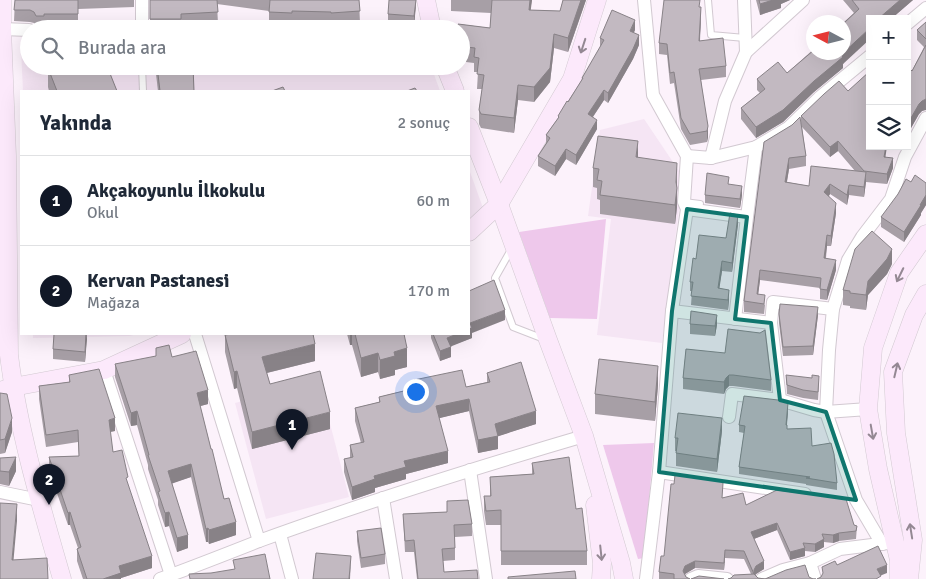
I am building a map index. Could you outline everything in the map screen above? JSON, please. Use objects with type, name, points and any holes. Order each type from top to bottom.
[{"type":"street","points":[[2,0],[7,156],[5,354],[7,389],[62,579]]},
{"type":"street","points":[[142,0],[142,20]]},
{"type":"street","points":[[426,0],[430,20]]},
{"type":"street","points":[[470,231],[499,204],[572,79],[597,0]]},
{"type":"street","points":[[644,0],[653,95],[687,156],[685,205],[672,311],[659,472],[646,579]]},
{"type":"street","points":[[744,0],[746,52]]},
{"type":"street","points":[[711,158],[725,101],[746,52],[803,0]]},
{"type":"street","points":[[911,21],[926,8]]},
{"type":"street","points":[[2,28],[20,29]]},
{"type":"street","points":[[687,156],[711,158],[756,147],[788,128],[819,98],[866,59]]},
{"type":"street","points":[[449,75],[455,90]]},
{"type":"street","points":[[899,579],[899,560],[889,543],[856,500],[826,412],[829,350],[833,309],[848,260],[862,237],[891,199],[905,157],[926,118]]},
{"type":"street","points":[[470,130],[584,436],[624,579]]},
{"type":"street","points":[[734,319],[756,147]]},
{"type":"street","points":[[685,205],[747,217]]},
{"type":"street","points":[[889,543],[868,408],[873,348],[899,273],[926,234]]},
{"type":"street","points":[[909,579],[913,540],[896,433],[893,372],[914,315],[926,294]]},
{"type":"street","points":[[780,400],[771,323],[774,302],[833,309]]},
{"type":"street","points":[[672,311],[771,323]]},
{"type":"street","points":[[7,389],[104,370],[180,335]]},
{"type":"street","points":[[195,335],[259,542]]},
{"type":"street","points":[[104,370],[165,577],[383,498],[584,436]]},
{"type":"street","points":[[729,417],[732,394],[780,400],[826,412],[868,408]]},
{"type":"street","points":[[584,436],[594,492],[602,563],[601,579]]},
{"type":"street","points":[[470,470],[486,579]]},
{"type":"street","points":[[659,472],[815,496]]},
{"type":"street","points":[[0,492],[39,500]]},
{"type":"street","points":[[383,498],[396,579]]},
{"type":"street","points":[[841,499],[856,500]]},
{"type":"street","points":[[280,534],[292,579]]},
{"type":"street","points":[[762,579],[783,570],[810,563],[840,549],[889,543]]},
{"type":"street","points":[[810,563],[815,579]]},
{"type":"street","points":[[691,579],[698,576],[727,579]]},
{"type":"lane","points":[[708,0],[711,35],[745,38]]},
{"type":"lane","points":[[142,75],[143,90]]},
{"type":"lane","points":[[685,205],[700,204]]},
{"type":"lane","points":[[513,244],[495,278],[513,327],[548,340]]},
{"type":"highlighted area","points":[[687,209],[747,217],[735,319],[771,323],[780,400],[826,412],[856,500],[659,472],[672,311]]},
{"type":"shaded area","points":[[22,75],[434,75],[440,90],[23,90]]},
{"type":"shaded area","points":[[644,119],[683,177],[662,343],[597,335],[611,219],[588,216],[600,130]]},
{"type":"shaded area","points":[[470,172],[483,208],[470,218]]},
{"type":"shaded area","points":[[606,219],[597,319],[550,318],[519,232]]},
{"type":"shaded area","points":[[33,335],[134,335],[129,336],[33,338]]},
{"type":"shaded area","points":[[319,381],[349,497],[266,519],[235,403]]},
{"type":"shaded area","points":[[654,443],[644,558],[638,559],[603,445]]},
{"type":"building","points":[[15,0],[78,0],[78,14],[44,14],[44,16],[36,16],[30,10],[14,10]]},
{"type":"building","points":[[150,0],[217,0],[218,12],[181,14],[181,19],[150,19]]},
{"type":"building","points":[[270,0],[359,0],[360,11],[331,13],[269,12]]},
{"type":"building","points":[[389,0],[416,0],[414,16],[388,14]]},
{"type":"building","points":[[492,0],[530,0],[529,10],[560,11],[563,0],[581,0],[568,38],[554,34],[550,68],[534,87],[518,85],[514,118],[481,114],[479,110],[484,75],[477,74],[479,58],[474,57],[475,48],[470,47],[470,26],[490,28]]},
{"type":"building","points":[[664,0],[700,0],[699,41],[723,38],[726,66],[699,69],[708,126],[707,131],[690,134],[681,118],[674,72],[670,73],[667,44],[659,43]]},
{"type":"building","points":[[759,0],[773,0],[760,4]]},
{"type":"building","points":[[852,0],[900,0],[883,15],[866,15],[866,32],[851,46],[851,16],[859,9]]},
{"type":"building","points":[[612,10],[635,20],[630,31],[639,35],[608,93],[604,90],[588,114],[597,120],[576,155],[566,149],[555,166],[538,156],[550,138],[546,135],[583,78],[604,40],[600,38]]},
{"type":"building","points":[[926,22],[926,39],[917,30]]},
{"type":"building","points":[[926,45],[926,99],[919,104],[911,118],[911,70]]},
{"type":"building","points":[[806,57],[806,60],[839,60],[783,110],[756,127],[741,108],[765,89],[757,79],[778,62],[787,73]]},
{"type":"building","points":[[51,75],[111,75],[117,90],[57,90]]},
{"type":"building","points":[[158,75],[193,75],[194,90],[160,90]]},
{"type":"building","points":[[866,75],[866,150],[885,150],[884,157],[893,158],[887,174],[864,171],[838,141],[830,147],[801,116],[839,81],[848,91]]},
{"type":"building","points":[[800,117],[806,156],[789,158],[785,182],[809,186],[811,166],[866,172],[864,187],[849,185],[847,195],[830,184],[824,192],[836,203],[831,236],[827,235],[824,258],[836,260],[827,290],[820,289],[821,278],[760,270],[757,294],[765,295],[764,304],[744,301],[764,142],[792,125]]},
{"type":"building","points":[[598,136],[638,141],[636,157],[677,163],[675,205],[600,195],[602,181],[597,180],[599,169],[593,168]]},
{"type":"building","points":[[707,173],[729,177],[728,184],[742,186],[740,199],[705,195]]},
{"type":"building","points":[[915,175],[926,183],[926,195],[904,232],[881,217],[898,194],[906,179],[911,182]]},
{"type":"building","points":[[730,213],[738,215],[732,263],[722,261],[718,288],[729,290],[728,300],[691,296],[693,282],[690,282],[693,258],[696,259],[699,235],[726,238]]},
{"type":"building","points":[[872,231],[892,249],[887,259],[868,281],[866,295],[850,293],[850,291],[843,290],[855,249]]},
{"type":"building","points":[[494,280],[505,310],[470,323],[470,291]]},
{"type":"building","points":[[780,304],[818,307],[813,346],[783,347],[779,314]]},
{"type":"building","points":[[691,311],[717,315],[715,326],[690,324]]},
{"type":"building","points":[[728,329],[760,333],[765,330],[771,380],[733,375],[729,375],[724,382],[683,378],[686,349],[725,353]]},
{"type":"building","points":[[54,335],[86,335],[85,352],[53,349]]},
{"type":"building","points":[[225,335],[313,335],[315,344],[262,357],[270,384],[320,371],[330,412],[252,432],[237,371],[234,372]]},
{"type":"building","points":[[355,335],[404,335],[407,348],[394,352],[395,356],[380,360],[378,353],[361,358]]},
{"type":"building","points":[[433,335],[454,335],[447,338],[451,347],[440,351]]},
{"type":"building","points":[[169,345],[172,357],[196,351],[208,390],[197,393],[224,499],[229,498],[236,522],[209,530],[208,528],[206,529],[191,464],[168,471],[188,535],[177,538],[169,512],[165,513],[158,492],[160,491],[148,455],[137,411],[131,413],[115,364],[156,356],[156,348]]},
{"type":"building","points":[[599,359],[658,366],[655,402],[595,394]]},
{"type":"building","points":[[521,362],[536,411],[495,424],[498,436],[478,440],[469,399],[436,406],[448,451],[404,461],[406,467],[374,476],[375,479],[352,487],[344,459],[353,457],[350,445],[364,442],[355,408],[380,402],[379,397],[416,388],[414,380],[462,370],[466,387],[490,382],[487,373]]},
{"type":"building","points":[[99,369],[115,418],[109,420],[113,452],[122,450],[128,477],[126,478],[152,556],[119,566],[121,573],[103,579],[87,579],[77,549],[81,547],[49,457],[79,456],[78,430],[46,435],[39,386],[70,382],[69,375]]},
{"type":"building","points":[[786,375],[812,378],[812,375],[819,376],[818,392],[787,385]]},
{"type":"building","points":[[0,393],[7,394],[12,418],[5,439],[0,440]]},
{"type":"building","points":[[744,396],[788,403],[787,429],[811,428],[812,446],[831,443],[837,483],[806,478],[810,477],[739,467],[745,426],[739,425]]},
{"type":"building","points":[[678,413],[722,418],[717,459],[676,453],[678,438],[675,438]]},
{"type":"building","points":[[16,457],[9,472],[0,471],[0,458]]},
{"type":"building","points":[[569,457],[576,509],[582,508],[587,551],[501,551],[501,510],[486,511],[484,496],[491,496],[490,477],[534,474],[532,463]]},
{"type":"building","points":[[675,475],[721,481],[723,483],[722,498],[743,493],[746,505],[777,490],[846,499],[854,525],[857,526],[856,531],[833,535],[822,534],[824,539],[815,544],[803,543],[805,548],[790,552],[777,523],[751,532],[764,561],[756,566],[754,574],[744,551],[725,550],[724,563],[695,561],[685,566],[683,571],[686,577],[690,579],[674,579],[674,574],[659,572],[661,556],[664,556],[671,484],[674,484]]},
{"type":"building","points":[[468,500],[472,524],[454,525],[455,548],[442,549],[444,572],[477,570],[478,579],[418,579],[414,540],[405,541],[403,514],[447,512],[447,501]]},
{"type":"building","points":[[0,503],[17,504],[12,560],[47,558],[48,579],[0,579]]},
{"type":"building","points":[[381,528],[385,554],[361,558],[357,531]]},
{"type":"building","points":[[878,546],[887,565],[877,569],[881,576],[876,579],[817,579],[823,573],[822,567],[835,561],[837,565]]},
{"type":"building","points":[[316,553],[351,556],[349,579],[313,579]]},
{"type":"building","points":[[265,554],[270,579],[190,579],[189,574],[235,569],[233,560]]},
{"type":"building","points":[[805,565],[809,577],[813,579],[765,579],[786,570]]},
{"type":"building","points":[[575,571],[576,579],[508,579],[508,577]]},
{"type":"building","points":[[754,574],[758,578],[765,579],[728,579],[734,575]]},
{"type":"building","points":[[699,576],[724,579],[691,579]]},
{"type":"place","name":"Akçakoyunlu İlkokulu","points":[[292,450]]},
{"type":"place","name":"Kervan Pastanesi","points":[[49,505]]}]
